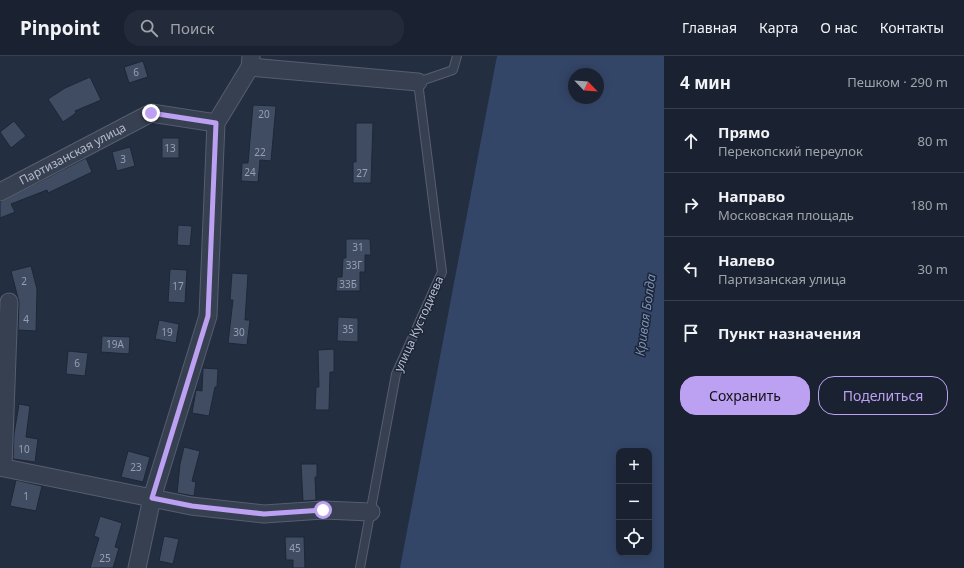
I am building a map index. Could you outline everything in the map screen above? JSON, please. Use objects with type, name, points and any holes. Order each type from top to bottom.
[{"type":"street","points":[[137,568],[152,498],[208,316],[216,123],[250,61],[418,82]]},
{"type":"street","name":"Партизанская улица","points":[[0,192],[151,113],[216,123]]},
{"type":"street","points":[[9,302],[2,467],[192,506],[264,514],[323,510],[371,512]]},
{"type":"lane","points":[[418,82],[453,70],[457,56]]},
{"type":"lane","name":"улица Кустодиева","points":[[360,568],[396,374],[442,272],[418,82]]},
{"type":"water","name":"Кривая Болда","points":[[497,56],[664,56],[664,568],[400,568]]},
{"type":"building","points":[[143,61],[148,77],[129,83],[124,67]]},
{"type":"building","points":[[90,77],[101,100],[75,111],[76,113],[63,122],[48,99],[65,88]]},
{"type":"building","points":[[253,105],[276,106],[271,161],[260,160],[258,182],[241,181],[242,163],[248,163]]},
{"type":"building","points":[[14,121],[26,136],[11,148],[0,132]]},
{"type":"building","points":[[356,123],[373,123],[371,183],[353,183],[353,162],[356,162]]},
{"type":"building","points":[[162,138],[179,138],[179,158],[162,158]]},
{"type":"building","points":[[130,147],[135,166],[117,171],[112,152]]},
{"type":"building","points":[[86,158],[92,172],[48,193],[47,190],[11,204],[15,212],[0,218],[0,202]]},
{"type":"building","points":[[178,225],[192,226],[190,246],[177,245]]},
{"type":"building","points":[[346,239],[370,239],[371,255],[365,255],[365,272],[360,272],[360,291],[336,291],[337,277],[342,277],[343,258],[346,258]]},
{"type":"building","points":[[31,266],[37,289],[36,331],[18,330],[19,302],[11,271]]},
{"type":"building","points":[[170,269],[187,270],[185,303],[168,302]]},
{"type":"building","points":[[232,273],[248,274],[245,320],[250,320],[247,345],[228,343],[233,300],[230,300]]},
{"type":"building","points":[[338,317],[358,318],[358,342],[337,341]]},
{"type":"building","points":[[159,320],[179,324],[176,343],[155,339]]},
{"type":"building","points":[[102,336],[130,337],[129,354],[101,352]]},
{"type":"building","points":[[334,349],[334,372],[330,372],[329,410],[315,410],[316,387],[319,387],[318,350]]},
{"type":"building","points":[[68,351],[88,353],[85,376],[66,374]]},
{"type":"building","points":[[203,368],[218,369],[217,387],[215,387],[209,416],[192,413],[196,390],[202,391]]},
{"type":"building","points":[[19,404],[30,406],[26,437],[38,439],[35,462],[13,459],[14,434]]},
{"type":"building","points":[[184,447],[200,451],[192,481],[196,482],[194,496],[177,493],[180,464]]},
{"type":"building","points":[[128,451],[150,457],[143,482],[121,477]]},
{"type":"building","points":[[301,464],[317,464],[317,477],[315,477],[316,500],[303,501]]},
{"type":"building","points":[[16,480],[42,486],[36,511],[10,506]]},
{"type":"building","points":[[100,516],[122,523],[115,547],[119,548],[113,568],[90,568],[99,538],[94,536]]},
{"type":"building","points":[[164,536],[179,539],[173,564],[159,561]]},
{"type":"building","points":[[285,537],[304,537],[305,568],[293,568],[293,560],[286,560]]},
{"type":"route","points":[[151,113],[216,123],[208,316],[152,498],[192,506],[231,509],[264,514],[323,510]]}]
